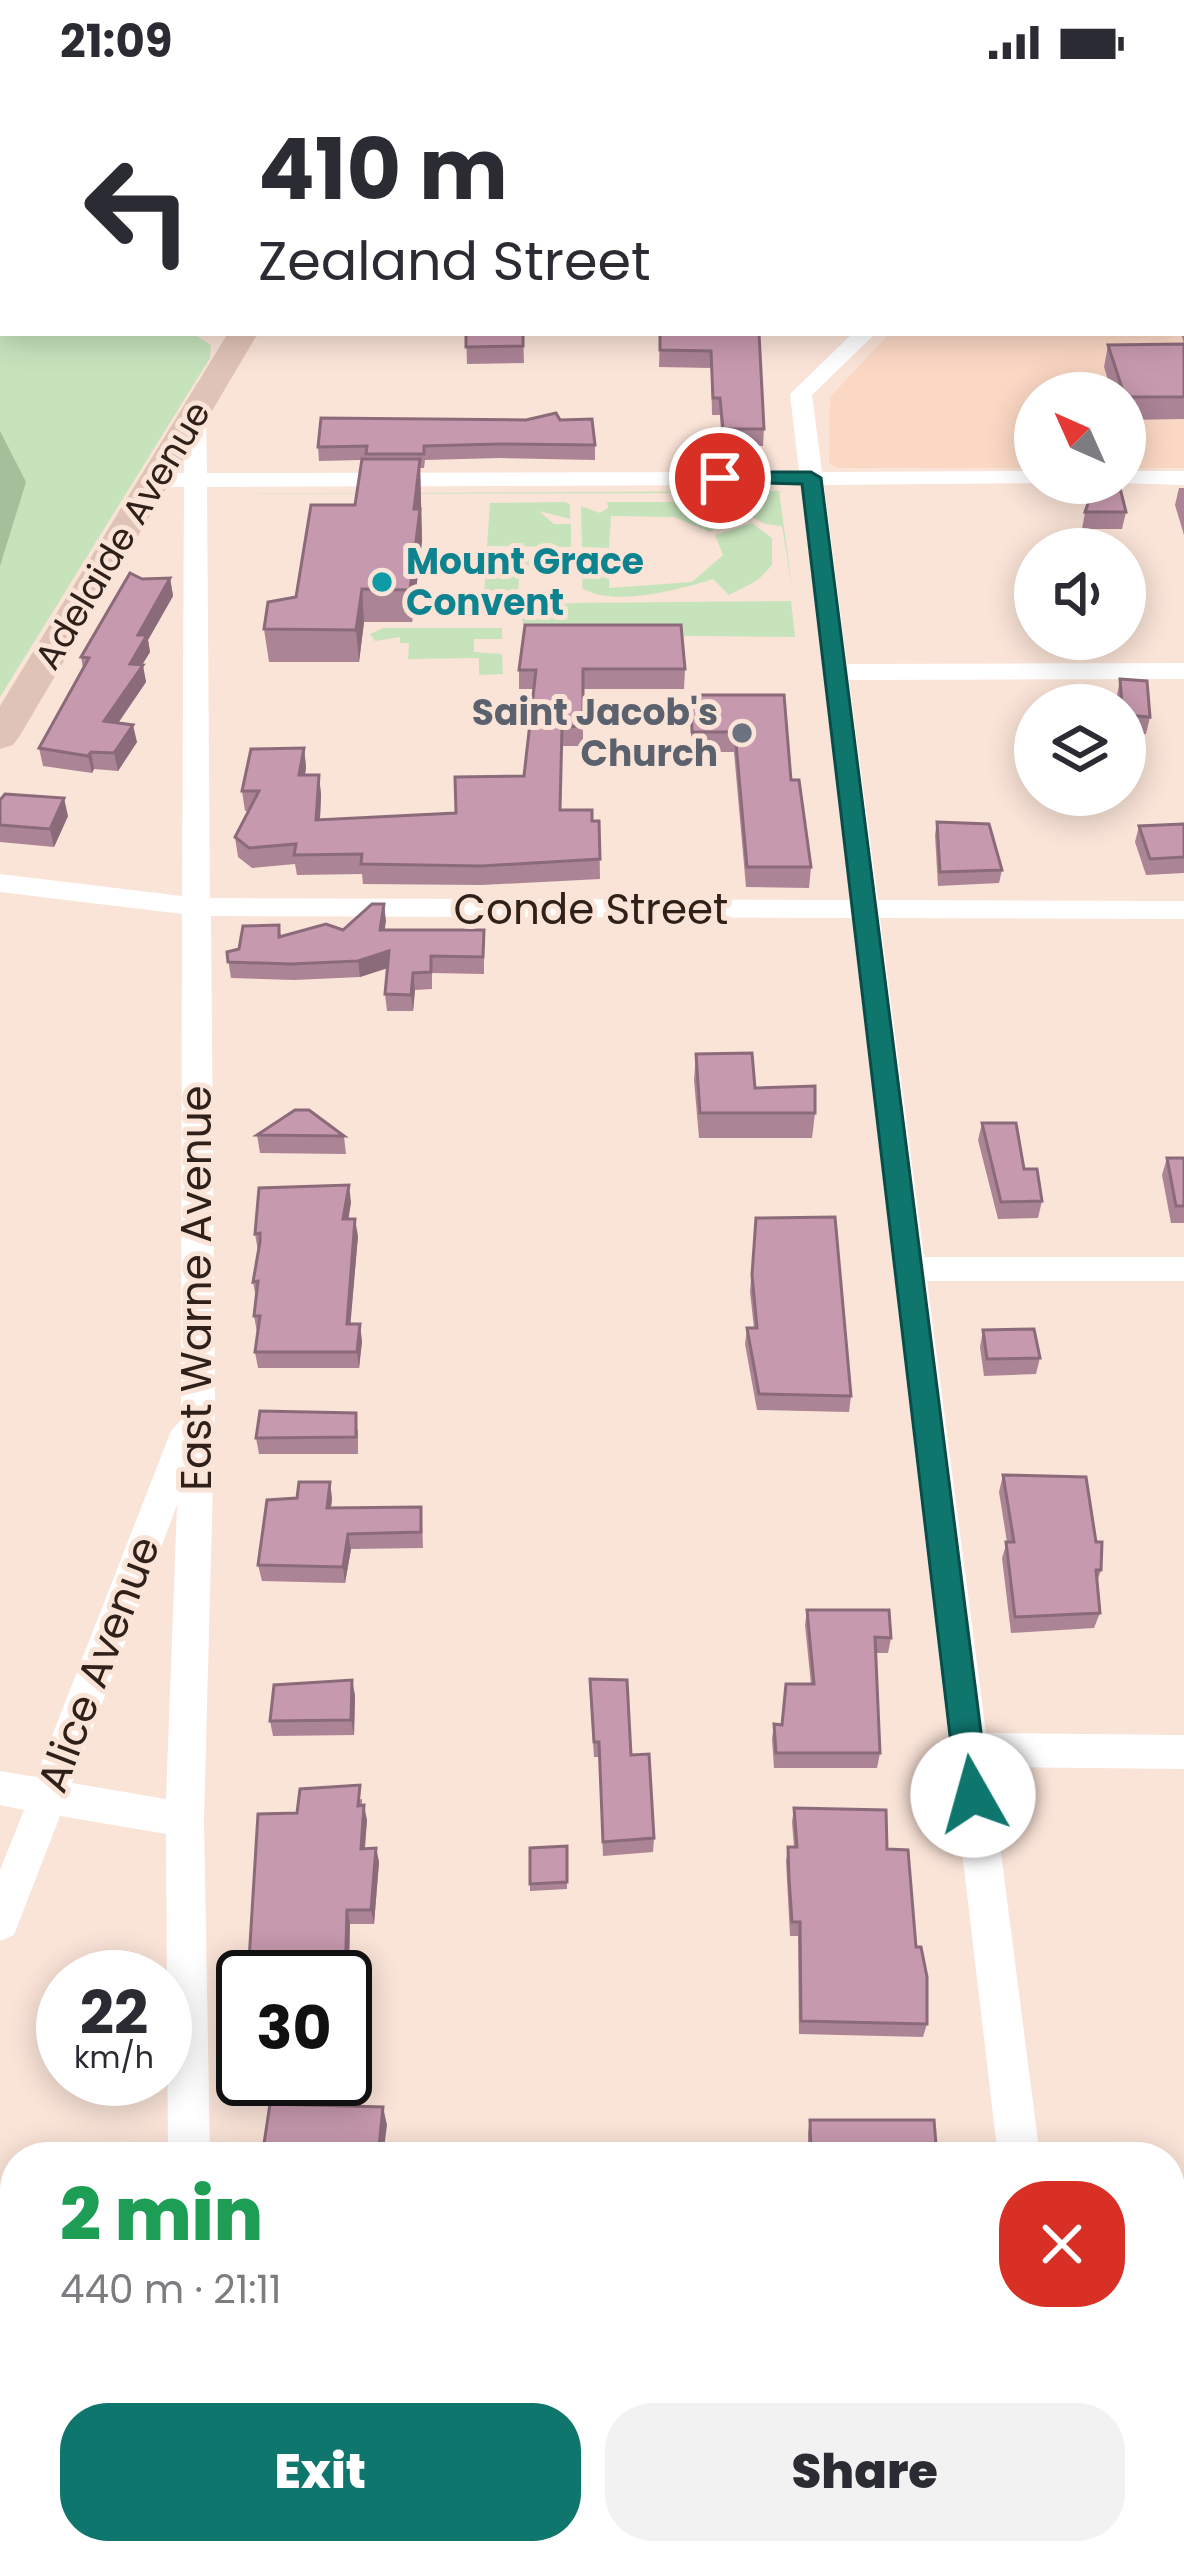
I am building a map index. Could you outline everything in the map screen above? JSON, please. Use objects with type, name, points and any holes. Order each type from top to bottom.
[{"type":"main road","name":"Adelaide Avenue","points":[[0,737],[241,336]]},
{"type":"street","points":[[863,336],[801,394],[1017,2142]]},
{"type":"street","name":"East Warne Avenue","points":[[189,2142],[185,1820],[198,1406],[194,418]]},
{"type":"street","points":[[155,481],[1014,478]]},
{"type":"street","points":[[1146,478],[1184,478]]},
{"type":"street","points":[[834,672],[1184,671]]},
{"type":"street","name":"Conde Street","points":[[0,883],[198,907],[1184,910]]},
{"type":"street","points":[[909,1269],[1184,1269]]},
{"type":"street","name":"Alice Avenue","points":[[0,1922],[198,1406]]},
{"type":"street","points":[[968,1750],[1184,1752]]},
{"type":"street","points":[[0,1788],[185,1820]]},
{"type":"shaded area","points":[[887,336],[1184,336],[1184,468],[1146,468],[1146,372],[1014,372],[1014,468],[839,468],[829,464],[830,397]]},
{"type":"green space","points":[[0,336],[197,336],[211,345],[210,358],[0,697]]},
{"type":"green space","points":[[0,431],[26,482],[0,566]]},
{"type":"green space","points":[[779,491],[793,594],[782,526],[765,524],[720,499],[720,493],[228,494]]},
{"type":"green space","points":[[607,502],[693,502],[726,509],[711,517],[717,528],[710,532],[675,517],[611,516],[609,548],[582,547],[581,506],[600,513],[608,508]]},
{"type":"green space","points":[[490,503],[570,504],[570,519],[539,511],[554,524],[571,524],[571,547],[487,546]]},
{"type":"green space","points":[[752,523],[772,538],[772,565],[758,580],[729,595],[713,579],[628,597],[582,588],[584,557],[610,555],[609,588],[692,582],[723,555],[715,535]]},
{"type":"green space","points":[[486,556],[529,557],[528,577],[519,577],[518,599],[484,602]]},
{"type":"green space","points":[[791,601],[795,637],[526,634],[522,619],[537,608],[571,603]]},
{"type":"green space","points":[[383,628],[502,628],[502,639],[474,639],[474,652],[502,654],[503,674],[479,675],[479,658],[408,659],[409,643],[400,643],[400,637],[375,641],[370,634]]},
{"type":"building","points":[[466,336],[523,336],[523,346],[466,347]]},
{"type":"building","points":[[660,336],[759,336],[764,429],[723,429],[720,398],[713,398],[711,351],[660,350]]},
{"type":"building","points":[[1184,344],[1184,397],[1146,397],[1146,372],[1117,372],[1108,345]]},
{"type":"building","points":[[556,413],[560,420],[592,419],[595,445],[424,446],[424,454],[366,454],[367,446],[318,447],[321,418],[526,420]]},
{"type":"building","points":[[362,459],[420,459],[414,509],[420,509],[410,590],[362,589],[356,630],[264,629],[268,602],[296,597],[311,505],[355,505]]},
{"type":"building","points":[[1088,504],[1124,504],[1126,512],[1085,512]]},
{"type":"building","points":[[130,573],[142,579],[170,578],[138,635],[147,635],[130,664],[143,665],[104,721],[133,725],[114,753],[91,752],[88,756],[39,748],[89,658],[81,657]]},
{"type":"building","points":[[525,625],[681,625],[685,669],[583,669],[583,726],[562,727],[560,810],[592,810],[592,821],[599,821],[600,859],[481,866],[361,864],[362,854],[294,855],[296,844],[249,848],[235,837],[259,791],[242,791],[251,749],[304,748],[299,775],[319,775],[316,820],[456,813],[455,777],[524,776],[536,670],[519,670]]},
{"type":"building","points":[[1120,679],[1147,681],[1150,717],[1146,717],[1146,684],[1120,684]]},
{"type":"building","points":[[691,695],[784,695],[791,780],[799,780],[811,867],[747,867],[735,732],[692,732]]},
{"type":"building","points":[[5,794],[64,798],[50,829],[0,825],[0,800]]},
{"type":"building","points":[[937,822],[989,824],[1002,870],[940,872]]},
{"type":"building","points":[[1184,824],[1184,857],[1150,859],[1139,826]]},
{"type":"building","points":[[372,904],[384,904],[380,930],[484,930],[483,957],[431,956],[431,972],[413,973],[411,995],[385,994],[389,951],[358,961],[228,962],[227,952],[239,949],[243,926],[279,925],[279,937],[326,924],[343,930]]},
{"type":"building","points":[[752,1053],[755,1088],[815,1086],[815,1113],[700,1113],[696,1054]]},
{"type":"building","points":[[295,1110],[309,1110],[344,1136],[257,1135]]},
{"type":"building","points":[[982,1123],[1016,1123],[1024,1169],[1037,1169],[1042,1201],[1001,1202]]},
{"type":"building","points":[[1167,1158],[1184,1158],[1184,1206],[1176,1206]]},
{"type":"building","points":[[349,1185],[343,1219],[355,1219],[347,1324],[360,1324],[357,1352],[255,1352],[260,1316],[254,1316],[258,1281],[253,1282],[260,1242],[260,1233],[255,1234],[259,1188]]},
{"type":"building","points":[[835,1217],[851,1396],[759,1394],[747,1328],[757,1328],[752,1275],[756,1218]]},
{"type":"building","points":[[1034,1329],[1040,1358],[987,1359],[983,1330]]},
{"type":"building","points":[[260,1411],[356,1413],[356,1437],[256,1438]]},
{"type":"building","points":[[1003,1475],[1086,1477],[1096,1542],[1102,1542],[1101,1570],[1096,1570],[1100,1613],[1015,1617],[1006,1542],[1014,1542]]},
{"type":"building","points":[[299,1482],[330,1482],[327,1508],[421,1507],[421,1532],[348,1534],[343,1567],[258,1565],[267,1500],[297,1498]]},
{"type":"building","points":[[807,1610],[889,1610],[891,1638],[875,1637],[880,1753],[776,1753],[774,1724],[782,1725],[786,1684],[814,1684]]},
{"type":"building","points":[[590,1679],[627,1680],[631,1755],[649,1754],[654,1838],[603,1842],[599,1742],[594,1742]]},
{"type":"building","points":[[352,1680],[351,1720],[270,1721],[274,1685]]},
{"type":"building","points":[[360,1785],[358,1806],[364,1805],[361,1849],[376,1848],[371,1910],[347,1910],[346,1950],[250,1950],[258,1814],[297,1813],[300,1789]]},
{"type":"building","points":[[794,1808],[886,1810],[887,1849],[908,1850],[916,1947],[921,1947],[927,1977],[927,2024],[801,2021],[800,1922],[792,1922],[789,1878],[788,1847],[797,1847]]},
{"type":"building","points":[[567,1846],[567,1882],[530,1884],[530,1848]]},
{"type":"building","points":[[270,2106],[383,2107],[380,2142],[264,2142]]},
{"type":"building","points":[[810,2120],[934,2120],[936,2142],[811,2142]]},
{"type":"place","name":"Mount Grace Convent","points":[[382,582]]},
{"type":"place","name":"Saint Jacob's Church","points":[[742,733]]},
{"type":"route","points":[[720,478],[811,478],[973,1795]]}]
